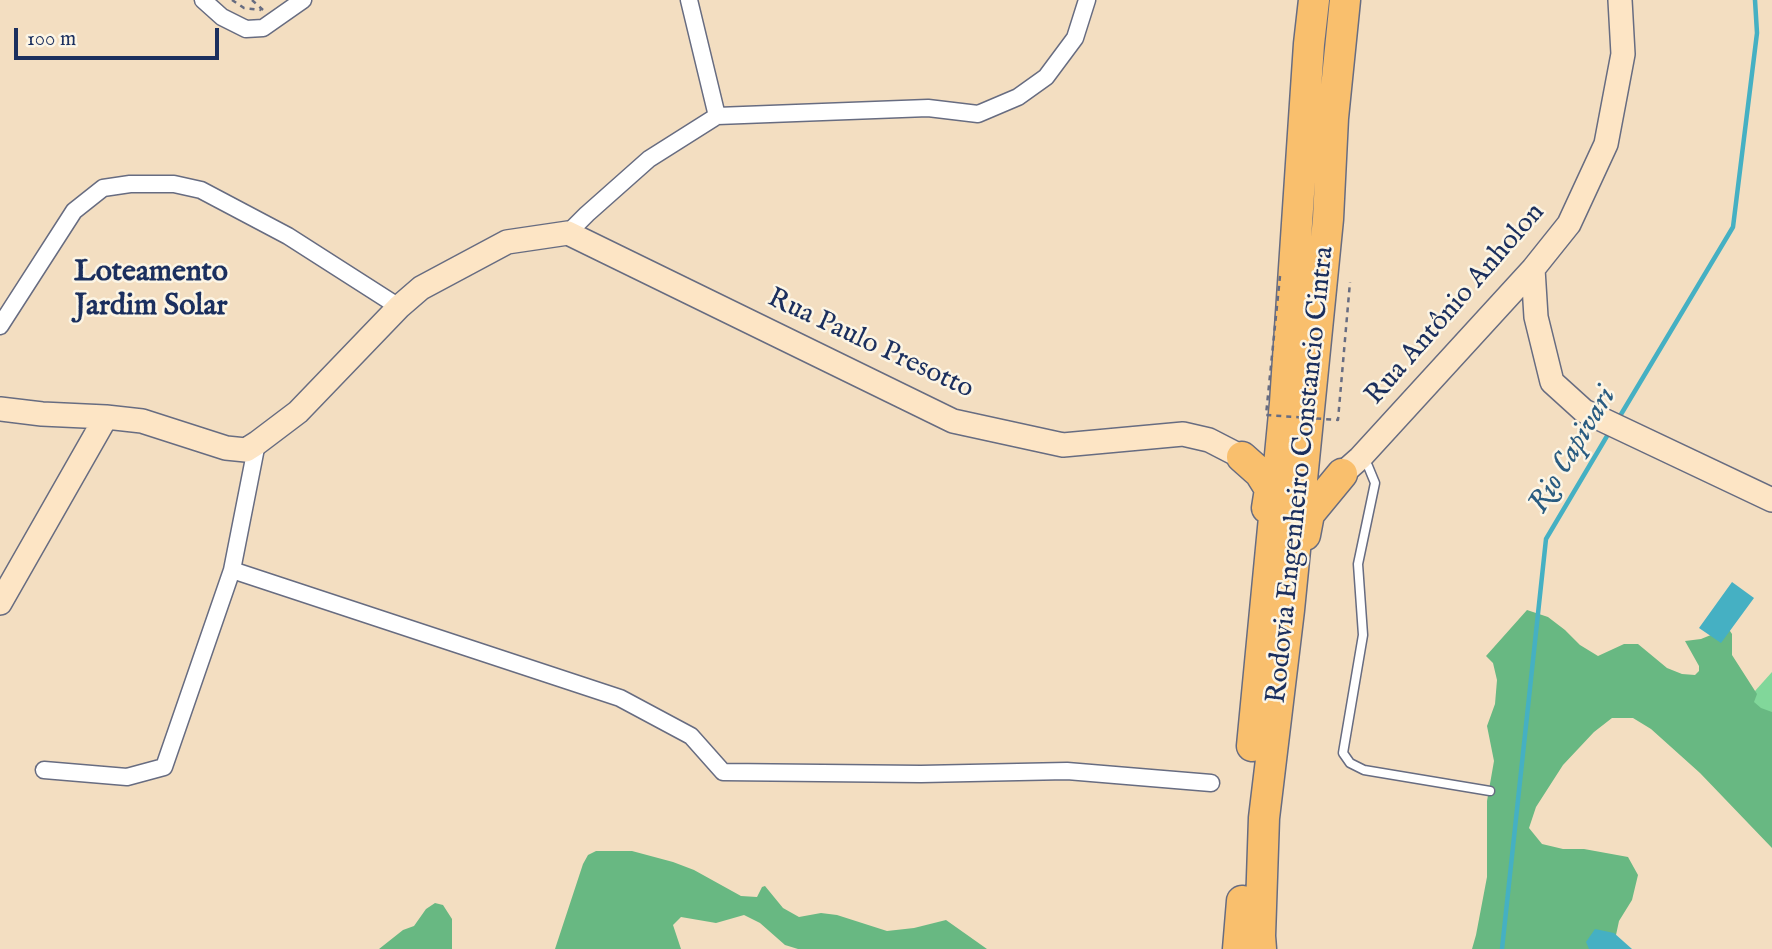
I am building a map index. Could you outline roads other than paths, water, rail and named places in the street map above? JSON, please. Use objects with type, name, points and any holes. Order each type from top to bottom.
[{"type":"highway","name":"Rodovia Engenheiro Constancio Cintra","points":[[1261,949],[1264,818],[1289,610],[1308,58],[1314,0]]},
{"type":"highway","name":"Rodovia Engenheiro Constancio Cintra","points":[[1241,949],[1253,737],[1269,586],[1328,219],[1333,118],[1345,0]]},
{"type":"highway","points":[[1242,457],[1264,468],[1274,465],[1297,404]]},
{"type":"highway","points":[[1297,404],[1315,484],[1322,484],[1351,466]]},
{"type":"highway","points":[[1242,457],[1260,473],[1270,489],[1266,515],[1269,586]]},
{"type":"highway","points":[[1289,610],[1309,514],[1351,466]]},
{"type":"street","points":[[203,0],[222,17],[246,29],[263,28],[303,0]]},
{"type":"street","points":[[689,0],[717,116]]},
{"type":"street","points":[[0,409],[142,421],[226,448],[246,450],[298,412],[399,307],[421,288],[508,242],[568,233],[649,159],[717,116],[928,108],[978,114],[1018,97],[1046,77],[1075,38],[1087,0]]},
{"type":"street","name":"Rua Antônio Anholon","points":[[1351,466],[1533,269],[1569,224],[1606,144],[1623,54],[1620,0]]},
{"type":"street","points":[[0,326],[74,211],[103,188],[130,184],[174,184],[201,190],[288,236],[399,307]]},
{"type":"street","name":"Rua Paulo Presotto","points":[[568,233],[953,421],[1063,445],[1183,434],[1209,440],[1242,457]]},
{"type":"street","points":[[1533,269],[1536,317],[1552,383],[1584,411],[1772,500]]},
{"type":"street","points":[[0,603],[106,416]]},
{"type":"street","points":[[44,770],[127,777],[164,767],[232,570],[257,443]]},
{"type":"street","points":[[232,570],[620,698],[691,736],[723,772],[921,774],[1067,771],[1211,783]]},
{"type":"lane","points":[[1351,466],[1368,466],[1375,483],[1358,564],[1363,635],[1343,753],[1350,763],[1364,770],[1490,791]]},
{"type":"water","points":[[1732,582],[1754,598],[1721,643],[1699,628]]},
{"type":"water","points":[[1595,929],[1614,933],[1632,949],[1589,949],[1586,942]]},
{"type":"waterway","name":"Rio Capivari","points":[[1617,421],[1733,227],[1757,33],[1755,0]]},
{"type":"waterway","name":"Rio Capivari","points":[[1502,949],[1546,539],[1610,431]]},
{"type":"district","name":"Loteamento Jardim Solar","points":[[151,291]]}]
